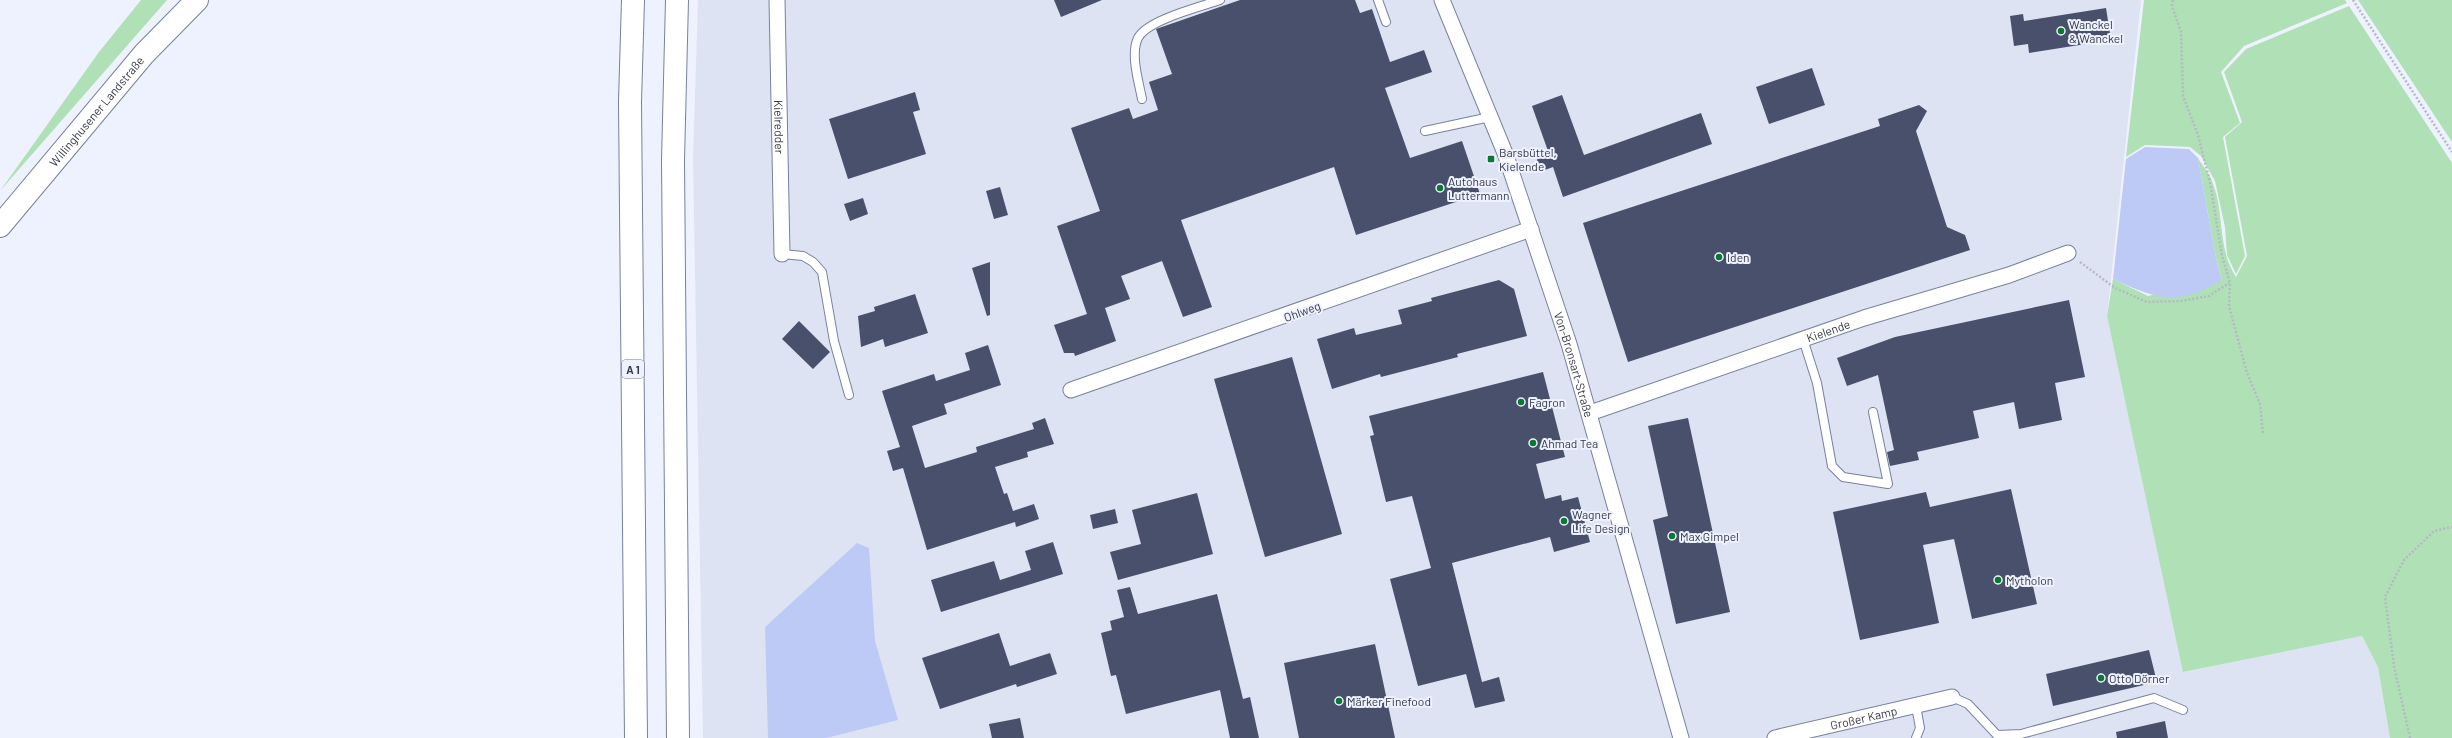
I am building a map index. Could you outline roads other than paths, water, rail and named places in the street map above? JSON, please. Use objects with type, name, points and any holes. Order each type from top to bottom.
[{"type":"main road","name":"Willinghusener Landstraße","points":[[0,226],[144,54],[197,0]]},
{"type":"main road","name":"A 1","points":[[633,0],[630,110],[636,738]]},
{"type":"main road","points":[[677,0],[673,160],[678,738]]},
{"type":"street","name":"Kielredder","points":[[777,0],[782,254]]},
{"type":"street","name":"Von-Bronsart-Straße","points":[[1442,0],[1490,117],[1531,229],[1590,413],[1681,738]]},
{"type":"street","name":"Ohlweg","points":[[1071,390],[1531,229]]},
{"type":"street","name":"Kielende","points":[[1590,413],[1864,318],[2009,275],[2068,253]]},
{"type":"street","name":"Großer Kamp","points":[[1775,738],[1952,697]]},
{"type":"lane","points":[[1142,99],[1135,62],[1137,39],[1149,26],[1220,0]]},
{"type":"lane","points":[[1378,0],[1386,22]]},
{"type":"lane","points":[[1426,131],[1490,117]]},
{"type":"lane","points":[[782,254],[802,256],[813,262],[822,272],[834,341],[849,395]]},
{"type":"lane","points":[[1803,339],[1817,383],[1832,466],[1843,477],[1888,484],[1873,412]]},
{"type":"lane","points":[[1952,697],[1968,704],[1996,736],[2021,734],[2154,698],[2183,710]]},
{"type":"lane","points":[[1916,706],[1920,728],[1916,738]]},
{"type":"water","points":[[2145,147],[2189,149],[2198,158],[2216,258],[2222,280],[2206,289],[2180,297],[2167,297],[2142,291],[2113,279],[2126,159]]},
{"type":"water","points":[[857,543],[869,548],[875,641],[898,720],[826,738],[768,738],[765,627]]},
{"type":"place","name":"Wanckel & Wanckel","points":[[2061,31]]},
{"type":"place","name":"Barsbüttel, Kielende","points":[[1491,159]]},
{"type":"place","name":"Autohaus Luttermann","points":[[1440,188]]},
{"type":"place","name":"Iden","points":[[1719,257]]},
{"type":"place","name":"Fagron","points":[[1521,402]]},
{"type":"place","name":"Ahmad Tea","points":[[1533,443]]},
{"type":"place","name":"Wagner Life Design","points":[[1564,521]]},
{"type":"place","name":"Max Gimpel","points":[[1672,536]]},
{"type":"place","name":"Mytholon","points":[[1998,580]]},
{"type":"place","name":"Otto Dörner","points":[[2101,678]]},
{"type":"place","name":"Märker Finefood","points":[[1339,701]]}]
